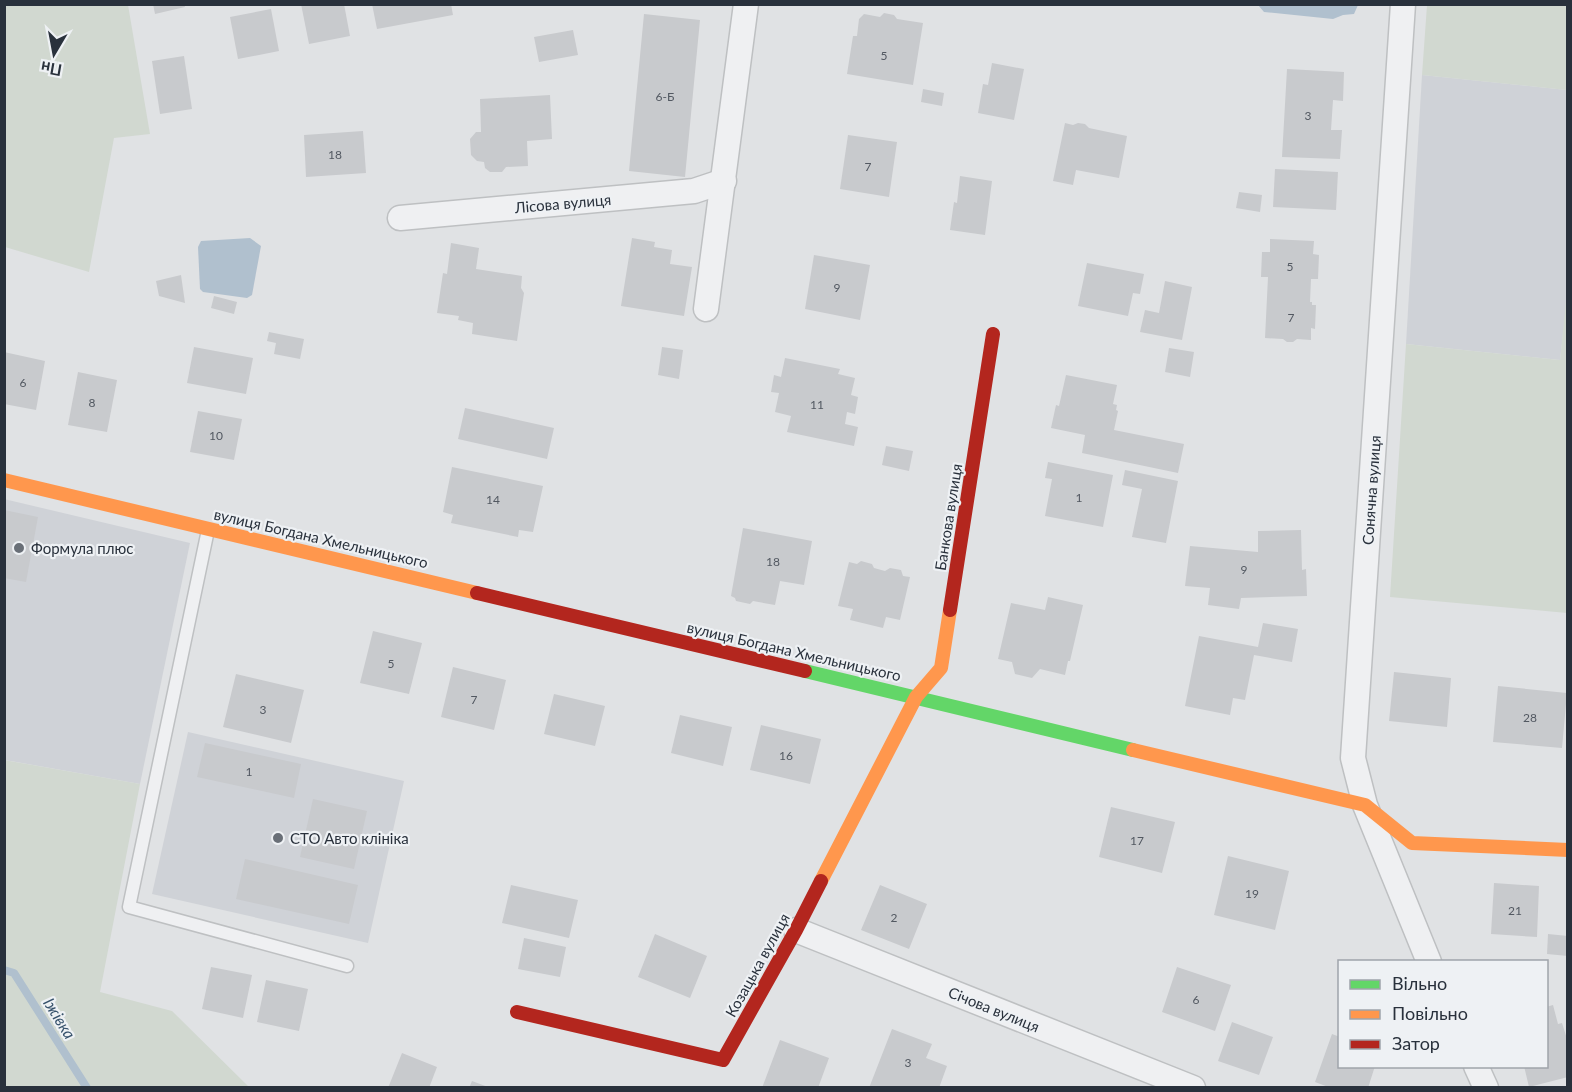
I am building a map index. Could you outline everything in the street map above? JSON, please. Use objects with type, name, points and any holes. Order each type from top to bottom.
[{"type":"street","points":[[706,309],[746,4]]},
{"type":"street","name":"Сонячна вулиця","points":[[1403,4],[1353,758],[1365,805],[1428,960]]},
{"type":"street","name":"Лісова вулиця","points":[[400,218],[694,191],[724,181]]},
{"type":"street","name":"Банкова вулиця","points":[[916,697],[941,668],[993,334]]},
{"type":"street","name":"вулиця Богдана Хмельницького","points":[[4,480],[1365,805],[1412,843],[1568,850]]},
{"type":"street","name":"Козацька вулиця","points":[[517,1012],[723,1060],[796,930],[916,697]]},
{"type":"street","name":"Січова вулиця","points":[[796,930],[1193,1088]]},
{"type":"street","points":[[1477,1068],[1486,1088]]},
{"type":"lane","points":[[208,529],[129,907],[346,966]]},
{"type":"shaded area","points":[[4,5],[128,5],[150,134],[114,138],[89,272],[5,247]]},
{"type":"shaded area","points":[[1427,5],[1567,5],[1567,90],[1422,75]]},
{"type":"shaded area","points":[[1422,75],[1567,90],[1568,291],[1560,360],[1406,344]]},
{"type":"shaded area","points":[[1567,291],[1567,613],[1390,597],[1406,344],[1560,360]]},
{"type":"shaded area","points":[[4,499],[190,543],[140,784],[5,760]]},
{"type":"shaded area","name":"СТО Авто клініка","points":[[188,732],[404,781],[368,943],[152,894]]},
{"type":"shaded area","points":[[4,760],[140,784],[100,992],[172,1011],[249,1087],[5,1087]]},
{"type":"water","points":[[1258,5],[1358,5],[1354,14],[1333,19],[1264,12]]},
{"type":"water","points":[[250,238],[261,246],[252,295],[247,298],[203,292],[200,289],[198,247],[201,241]]},
{"type":"building","points":[[153,4],[184,4],[185,7],[155,14]]},
{"type":"building","points":[[301,4],[344,4],[350,36],[309,44]]},
{"type":"building","points":[[372,4],[451,4],[453,15],[377,29]]},
{"type":"building","points":[[271,9],[279,51],[238,59],[230,17]]},
{"type":"building","points":[[884,13],[894,15],[897,19],[923,23],[913,85],[847,74],[853,36],[857,36],[859,19],[864,14],[880,17]]},
{"type":"building","points":[[644,14],[700,20],[685,177],[629,171]]},
{"type":"building","points":[[573,30],[578,55],[539,62],[534,37]]},
{"type":"building","points":[[184,56],[192,109],[160,114],[152,61]]},
{"type":"building","points":[[992,63],[1024,69],[1014,120],[978,113],[983,84],[988,85]]},
{"type":"building","points":[[1287,69],[1344,72],[1343,101],[1333,100],[1331,130],[1342,130],[1340,159],[1282,157]]},
{"type":"building","points":[[923,89],[944,93],[942,106],[921,102]]},
{"type":"building","points":[[550,95],[552,139],[527,141],[528,166],[506,167],[502,172],[490,172],[485,168],[484,162],[477,161],[471,155],[470,139],[476,132],[481,132],[480,99]]},
{"type":"building","points":[[1065,123],[1085,124],[1089,128],[1127,136],[1119,178],[1076,170],[1073,185],[1053,181]]},
{"type":"building","points":[[363,131],[366,173],[306,177],[304,135]]},
{"type":"building","points":[[848,135],[897,142],[889,197],[840,189]]},
{"type":"building","points":[[1275,169],[1338,172],[1336,210],[1273,207]]},
{"type":"building","points":[[960,176],[992,181],[985,235],[950,230],[954,202],[957,203]]},
{"type":"building","points":[[1239,192],[1262,195],[1260,212],[1236,208]]},
{"type":"building","points":[[632,238],[655,242],[654,247],[672,250],[670,264],[692,267],[684,316],[621,306]]},
{"type":"building","points":[[1270,239],[1314,241],[1313,254],[1319,255],[1318,279],[1311,279],[1310,302],[1316,305],[1315,329],[1311,328],[1311,340],[1297,339],[1287,342],[1283,339],[1265,338],[1268,277],[1261,277],[1262,252],[1270,252]]},
{"type":"building","points":[[451,243],[479,248],[476,269],[522,276],[521,288],[524,293],[517,341],[472,334],[473,323],[458,320],[459,316],[437,313],[443,273],[447,274]]},
{"type":"building","points":[[814,255],[870,265],[860,320],[805,309]]},
{"type":"building","points":[[1087,263],[1144,274],[1140,294],[1133,293],[1128,316],[1078,306]]},
{"type":"building","points":[[181,275],[185,303],[159,296],[156,281]]},
{"type":"building","points":[[1165,281],[1192,287],[1182,340],[1140,332],[1145,310],[1159,313]]},
{"type":"building","points":[[214,296],[237,302],[234,314],[211,308]]},
{"type":"building","points":[[269,332],[304,339],[300,359],[274,354],[276,343],[267,341]]},
{"type":"building","points":[[194,347],[253,358],[246,394],[187,383]]},
{"type":"building","points":[[662,347],[683,350],[679,379],[658,375]]},
{"type":"building","points":[[1169,348],[1194,352],[1190,377],[1165,372]]},
{"type":"building","points":[[4,352],[45,361],[36,410],[4,404]]},
{"type":"building","points":[[785,358],[840,369],[838,374],[855,378],[851,395],[858,397],[855,414],[847,412],[845,424],[858,427],[854,446],[787,432],[791,416],[775,412],[779,393],[771,392],[774,375],[781,377]]},
{"type":"building","points":[[78,372],[117,380],[107,432],[68,425]]},
{"type":"building","points":[[1066,375],[1117,385],[1113,404],[1117,405],[1116,410],[1118,411],[1114,430],[1184,444],[1178,473],[1082,453],[1085,435],[1051,428]]},
{"type":"building","points":[[465,408],[554,428],[547,459],[458,439]]},
{"type":"building","points":[[198,411],[242,419],[234,460],[190,452]]},
{"type":"building","points":[[886,446],[913,451],[909,471],[882,465]]},
{"type":"building","points":[[1048,462],[1113,475],[1103,527],[1045,516],[1052,479],[1045,478]]},
{"type":"building","points":[[452,467],[543,486],[533,532],[519,530],[518,537],[451,523],[453,515],[443,512]]},
{"type":"building","points":[[1125,470],[1178,481],[1166,543],[1132,537],[1142,489],[1122,485]]},
{"type":"building","name":"Формула плюс","points":[[4,510],[38,517],[26,582],[4,578]]},
{"type":"building","points":[[743,528],[812,541],[804,585],[780,581],[775,605],[736,601],[731,596]]},
{"type":"building","points":[[1301,530],[1302,570],[1306,569],[1307,596],[1241,598],[1239,609],[1208,605],[1210,588],[1185,586],[1190,546],[1258,552],[1258,531]]},
{"type":"building","points":[[861,561],[885,571],[890,568],[901,570],[903,576],[910,577],[900,620],[886,617],[883,628],[850,620],[853,609],[838,606],[849,562],[857,564]]},
{"type":"building","points":[[1048,597],[1083,605],[1065,675],[1040,669],[1032,678],[1015,674],[1012,662],[998,659],[1011,603],[1045,610]]},
{"type":"building","points":[[1263,623],[1298,629],[1292,662],[1254,655],[1245,700],[1233,698],[1230,715],[1185,706],[1199,636],[1258,647]]},
{"type":"building","points":[[373,631],[422,643],[409,694],[360,683]]},
{"type":"building","points":[[453,667],[506,680],[494,730],[441,717]]},
{"type":"building","points":[[1394,672],[1451,678],[1447,727],[1389,721]]},
{"type":"building","points":[[236,674],[304,690],[291,743],[223,727]]},
{"type":"building","points":[[1498,686],[1567,693],[1562,748],[1493,742]]},
{"type":"building","points":[[554,694],[605,706],[595,746],[544,734]]},
{"type":"building","points":[[680,715],[732,727],[723,766],[671,753]]},
{"type":"building","points":[[761,725],[821,739],[810,784],[750,770]]},
{"type":"building","points":[[205,743],[301,764],[294,798],[197,777]]},
{"type":"building","points":[[313,799],[367,811],[354,869],[300,857]]},
{"type":"building","points":[[1111,807],[1175,822],[1162,873],[1099,857]]},
{"type":"building","points":[[1228,856],[1289,871],[1275,930],[1214,915]]},
{"type":"building","points":[[245,859],[358,885],[349,924],[236,899]]},
{"type":"building","points":[[1494,883],[1539,886],[1537,937],[1491,934]]},
{"type":"building","points":[[511,885],[578,900],[569,938],[502,923]]},
{"type":"building","points":[[880,885],[927,904],[909,949],[861,930]]},
{"type":"building","points":[[655,934],[707,956],[690,998],[638,977]]},
{"type":"building","points":[[1548,934],[1568,936],[1568,956],[1547,954]]},
{"type":"building","points":[[524,938],[566,947],[560,977],[518,969]]},
{"type":"building","points":[[211,967],[252,975],[243,1018],[202,1009]]},
{"type":"building","points":[[1177,967],[1231,985],[1215,1031],[1162,1012]]},
{"type":"building","points":[[266,980],[308,989],[299,1031],[257,1022]]},
{"type":"building","points":[[1553,1005],[1558,1024],[1562,1023],[1568,1042],[1568,1077],[1529,1087],[1524,1068],[1548,1068],[1548,1006]]},
{"type":"building","points":[[1232,1022],[1273,1037],[1259,1075],[1218,1061]]},
{"type":"building","points":[[892,1029],[932,1044],[926,1058],[947,1066],[939,1088],[869,1088]]},
{"type":"building","points":[[1332,1034],[1338,1036],[1338,1068],[1374,1068],[1368,1088],[1331,1088],[1315,1082]]},
{"type":"building","points":[[780,1040],[829,1058],[818,1088],[762,1088]]},
{"type":"building","points":[[402,1053],[437,1067],[429,1088],[388,1088]]},
{"type":"building","points":[[472,1081],[488,1087],[488,1088],[469,1088]]},
{"type":"waterway","name":"Іжівка","points":[[4,970],[14,973],[87,1088]]},
{"type":"traffic: fast","points":[[805,671],[1133,750]]},
{"type":"traffic: slow","points":[[4,480],[477,593]]},
{"type":"traffic: slow","points":[[821,881],[916,697],[941,668],[950,610]]},
{"type":"traffic: slow","points":[[1133,750],[1365,805],[1412,843],[1568,850]]},
{"type":"traffic: jam","points":[[950,610],[993,334]]},
{"type":"traffic: jam","points":[[477,593],[805,671]]},
{"type":"traffic: jam","points":[[517,1012],[723,1060],[821,881]]},
{"type":"place","name":"Формула плюс","points":[[19,548]]},
{"type":"place","name":"СТО Авто клініка","points":[[278,838]]}]
